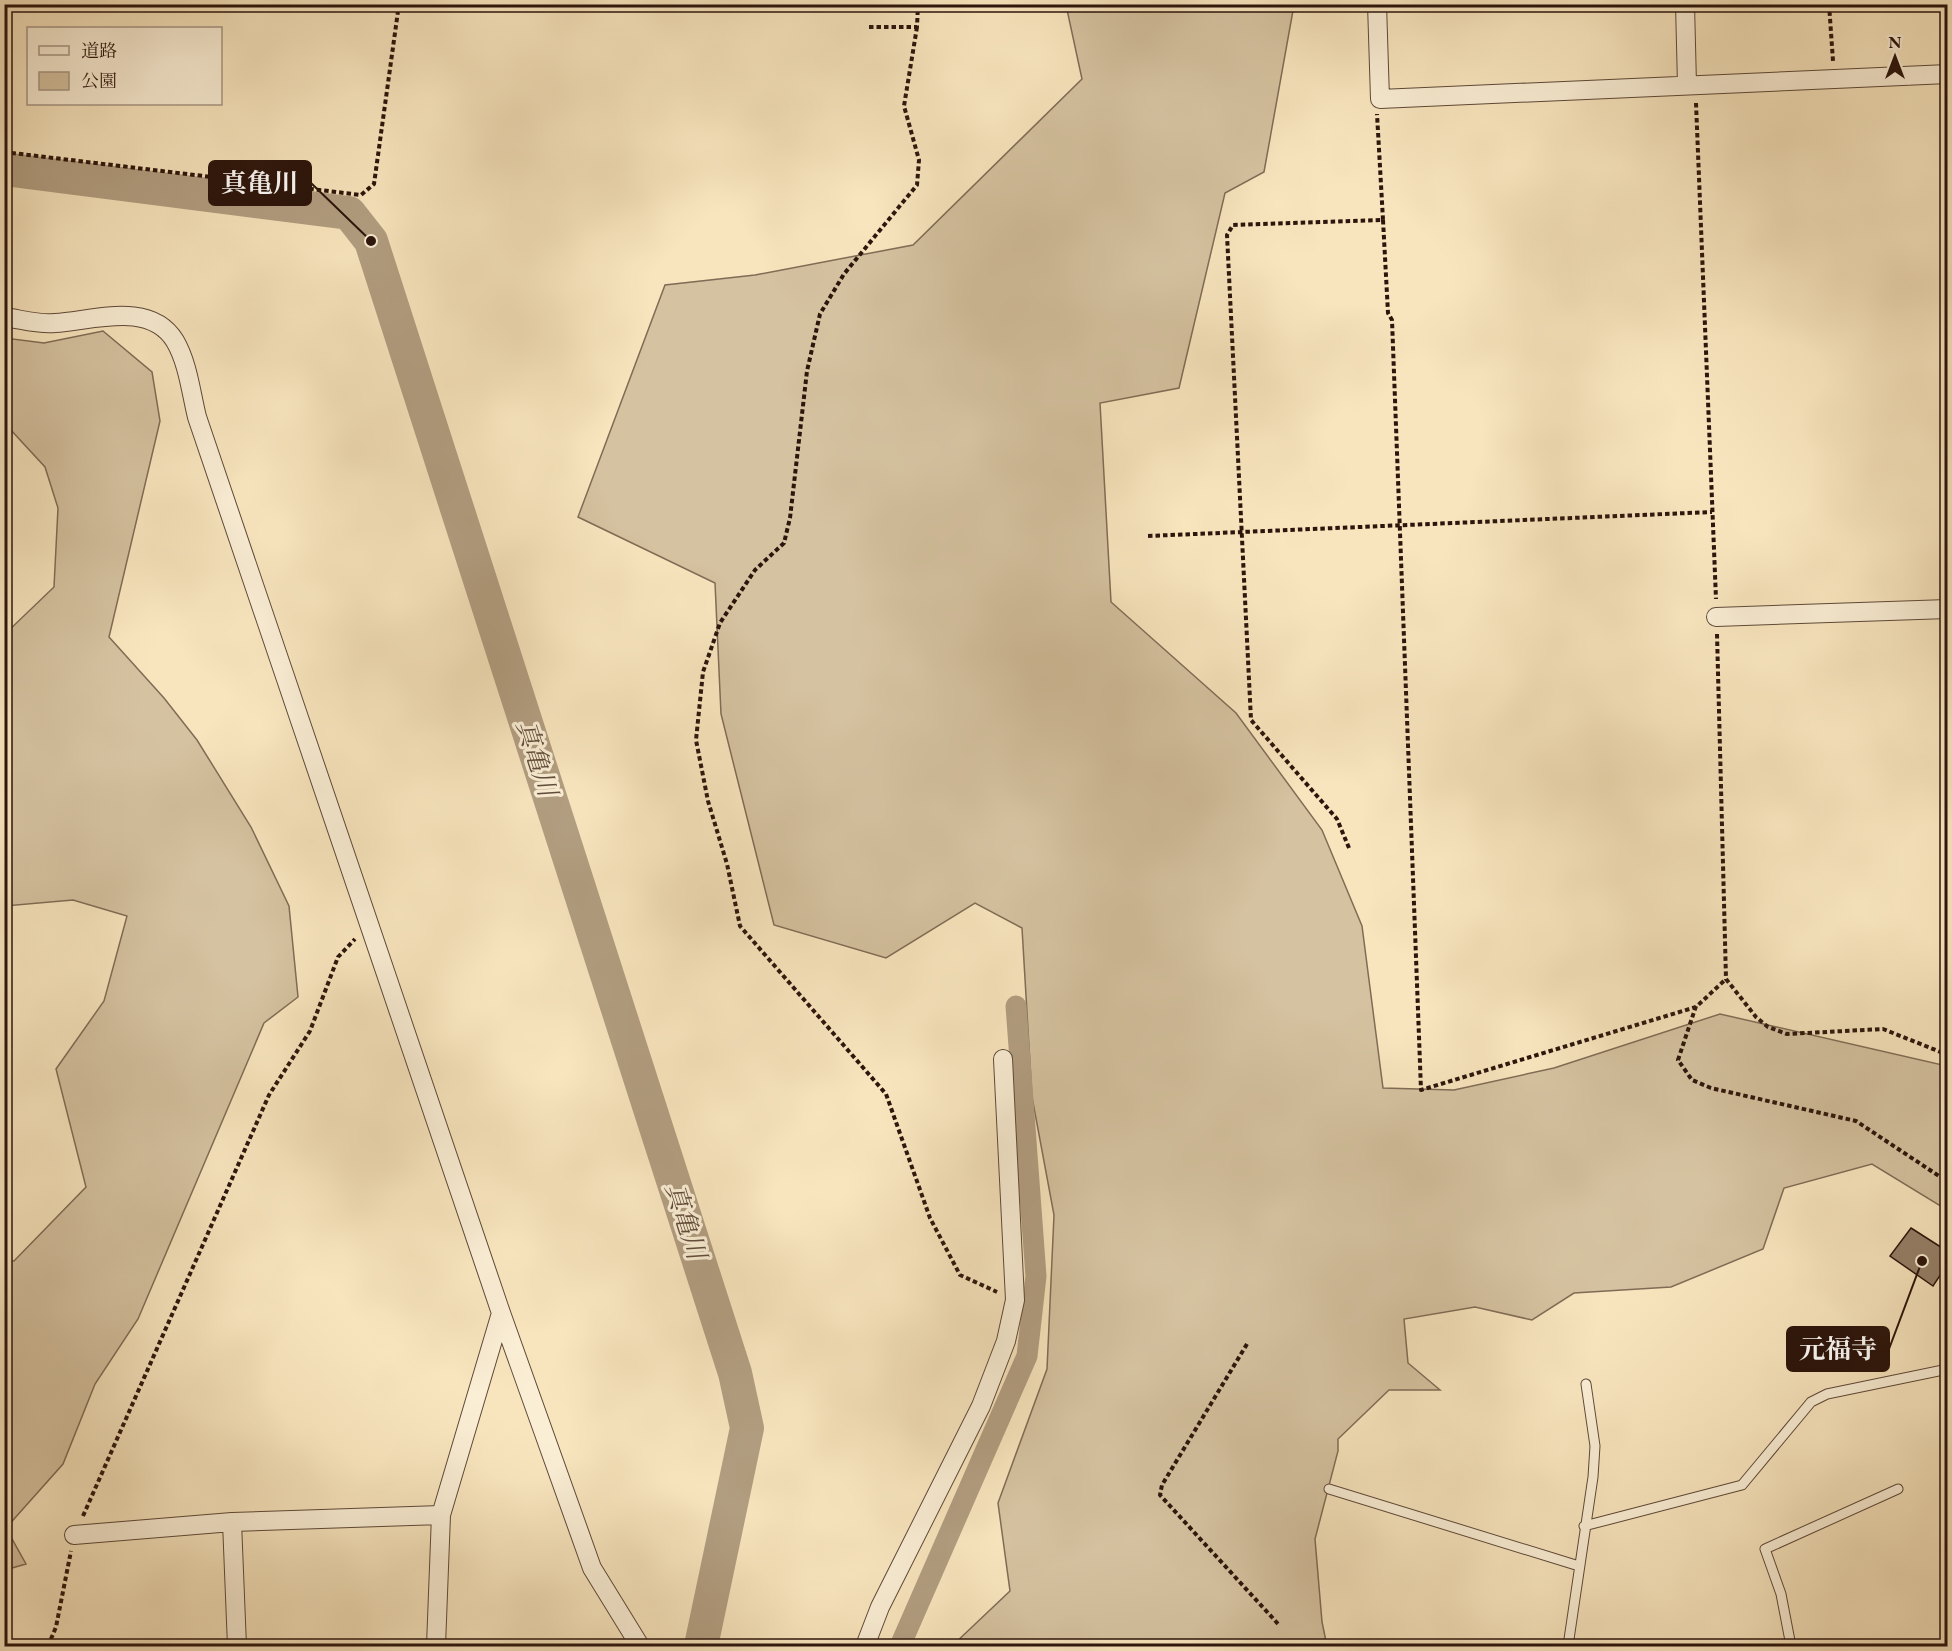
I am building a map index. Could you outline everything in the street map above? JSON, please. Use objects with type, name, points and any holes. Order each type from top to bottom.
[{"type":"street","points":[[1377,4],[1380,99],[1947,74]]},
{"type":"street","points":[[1684,4],[1691,85]]},
{"type":"street","points":[[4,317],[53,324],[106,315],[142,318],[165,330],[175,342],[186,371],[197,417],[501,1313],[592,1568],[640,1647]]},
{"type":"street","points":[[1716,617],[1947,609]]},
{"type":"street","points":[[865,1647],[880,1607],[981,1406],[1006,1341],[1015,1300],[1003,1059]]},
{"type":"street","points":[[436,1647],[441,1515],[501,1313]]},
{"type":"street","points":[[74,1535],[232,1521],[441,1515]]},
{"type":"street","points":[[232,1521],[237,1647]]},
{"type":"lane","points":[[1584,1526],[1742,1485],[1811,1402],[1827,1394],[1947,1369]]},
{"type":"lane","points":[[1568,1647],[1584,1526],[1593,1478],[1595,1446],[1586,1384]]},
{"type":"lane","points":[[1329,1489],[1579,1566]]},
{"type":"lane","points":[[1791,1647],[1781,1594],[1765,1549],[1898,1489]]},
{"type":"path","points":[[4,152],[362,195],[374,184],[399,4]]},
{"type":"path","points":[[918,4],[917,27],[904,106],[919,160],[917,185],[844,274],[820,314],[807,371],[790,518],[784,543],[755,570],[720,622],[703,672],[696,740],[708,801],[727,864],[740,926],[886,1094],[930,1218],[960,1275],[1015,1300]]},
{"type":"path","points":[[1829,4],[1834,79]]},
{"type":"path","points":[[869,27],[917,27]]},
{"type":"path","points":[[1691,85],[1713,512],[1726,979],[1756,1017],[1768,1027],[1787,1034],[1883,1029],[1947,1055]]},
{"type":"path","points":[[1380,99],[1377,112],[1388,313],[1392,320],[1420,1090],[1696,1007],[1726,979]]},
{"type":"path","points":[[1349,848],[1337,819],[1251,720],[1227,235],[1233,225],[1383,220]]},
{"type":"path","points":[[1148,536],[1713,512]]},
{"type":"path","points":[[48,1647],[56,1627],[74,1535],[269,1095],[310,1031],[338,957],[369,924]]},
{"type":"path","points":[[1696,1007],[1678,1060],[1692,1080],[1711,1088],[1856,1121],[1947,1182]]},
{"type":"path","points":[[1247,1344],[1162,1485],[1160,1495],[1280,1626]]},
{"type":"green space","points":[[1066,5],[1294,5],[1264,172],[1225,193],[1179,388],[1100,403],[1111,602],[1236,713],[1322,830],[1362,926],[1383,1088],[1454,1090],[1554,1068],[1720,1014],[1947,1066],[1947,1210],[1872,1164],[1784,1188],[1763,1249],[1671,1287],[1574,1293],[1532,1320],[1475,1307],[1404,1319],[1408,1363],[1440,1390],[1389,1390],[1338,1439],[1338,1451],[1315,1539],[1322,1622],[1327,1646],[952,1646],[1010,1591],[998,1503],[1047,1369],[1054,1215],[1032,1097],[1022,928],[975,903],[886,958],[774,925],[721,714],[715,583],[578,517],[665,285],[755,275],[913,245],[1082,79]]},
{"type":"green space","points":[[103,331],[152,372],[160,421],[109,637],[164,698],[197,740],[251,827],[289,906],[298,997],[264,1023],[138,1319],[95,1384],[63,1464],[6,1528],[26,1564],[5,1570],[5,1260],[14,1261],[86,1187],[56,1069],[104,1001],[127,916],[73,900],[5,906],[5,634],[54,587],[58,508],[45,467],[9,428],[5,428],[5,338],[44,343]]},
{"type":"building","points":[[1911,1228],[1947,1251],[1947,1265],[1933,1286],[1890,1256]]},
{"type":"waterway","name":"真亀川","points":[[4,169],[349,213],[371,241],[735,1373],[747,1428],[701,1646]]},
{"type":"waterway","points":[[900,1646],[1027,1356],[1036,1276],[1016,1006]]},
{"type":"place","name":"真亀川","points":[[371,241]]},
{"type":"place","name":"元福寺","points":[[1922,1261]]}]
